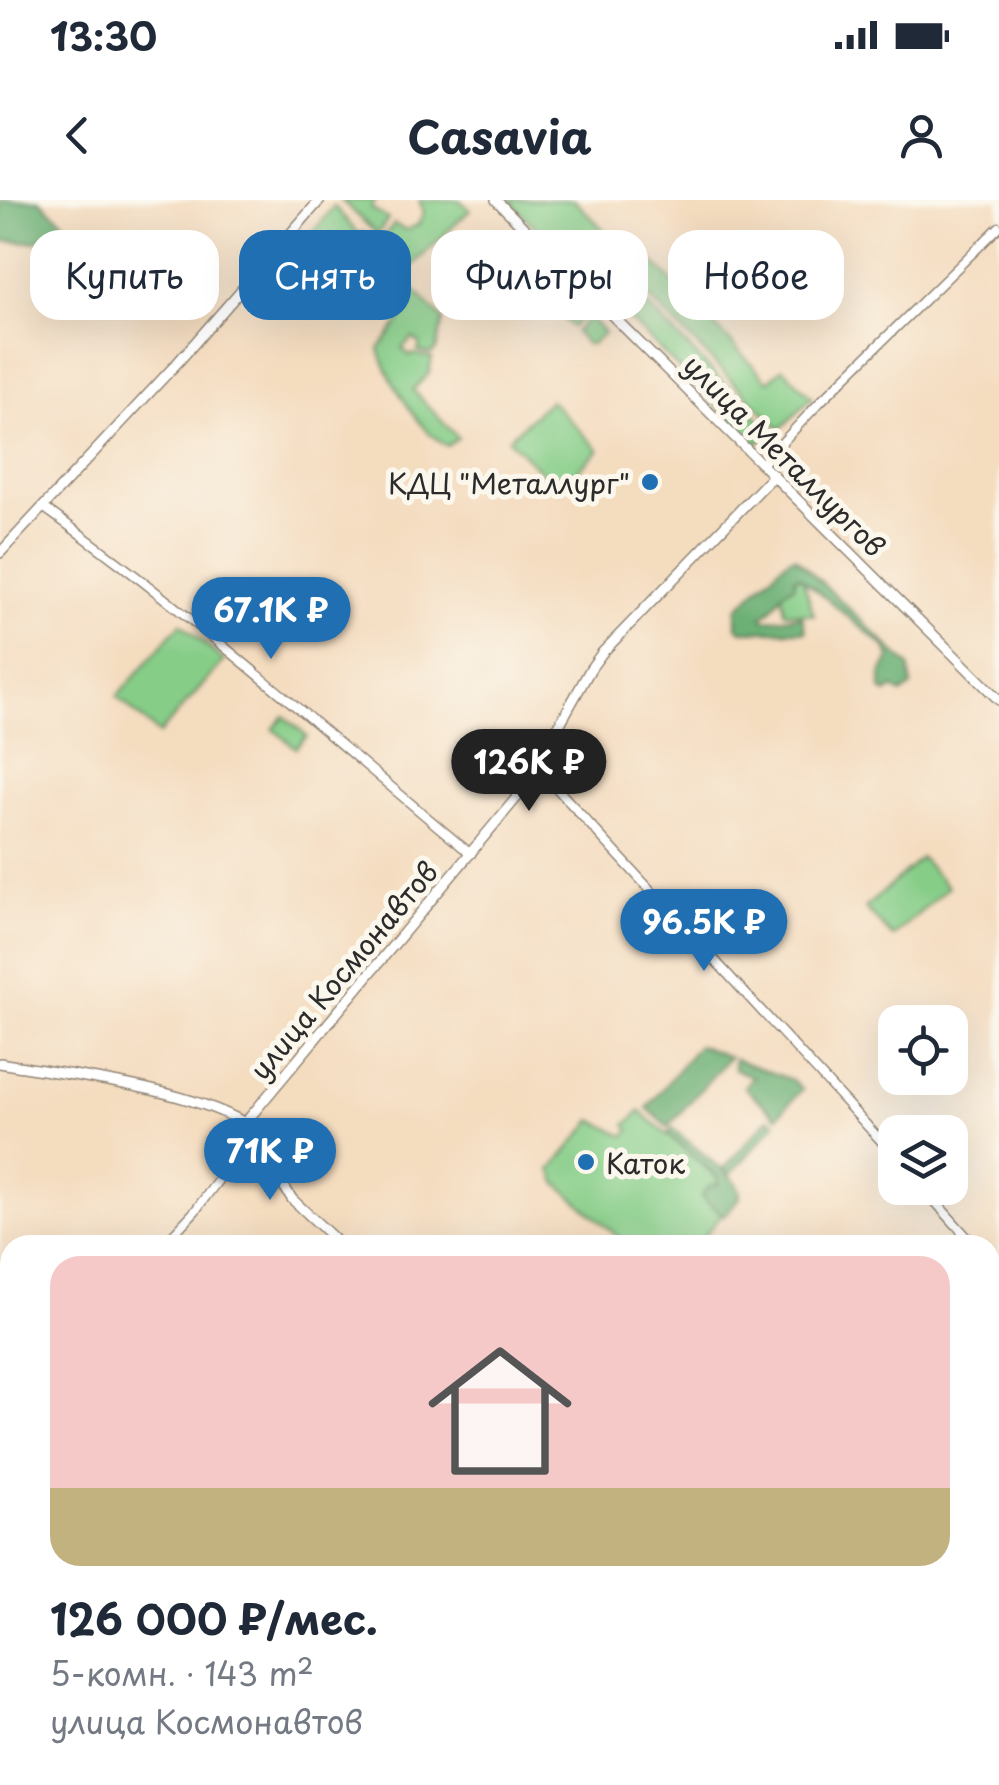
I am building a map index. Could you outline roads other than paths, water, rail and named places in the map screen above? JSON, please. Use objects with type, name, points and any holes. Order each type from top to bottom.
[{"type":"main road","points":[[0,552],[203,334],[320,200]]},
{"type":"main road","name":"улица Металлургов","points":[[496,200],[999,700]]},
{"type":"main road","name":"улица Космонавтов","points":[[245,1122],[538,768],[602,653],[774,475]]},
{"type":"main road","points":[[0,1063],[192,1100],[245,1122],[292,1199],[330,1235]]},
{"type":"street","points":[[762,463],[820,401],[999,227]]},
{"type":"street","points":[[42,507],[182,609],[470,854]]},
{"type":"street","points":[[538,768],[878,1138]]},
{"type":"street","points":[[172,1235],[252,1135]]},
{"type":"street","points":[[939,1205],[965,1235]]},
{"type":"place","name":"КДЦ \"Металлург\"","points":[[650,482]]},
{"type":"place","name":"Каток","points":[[586,1162]]}]
